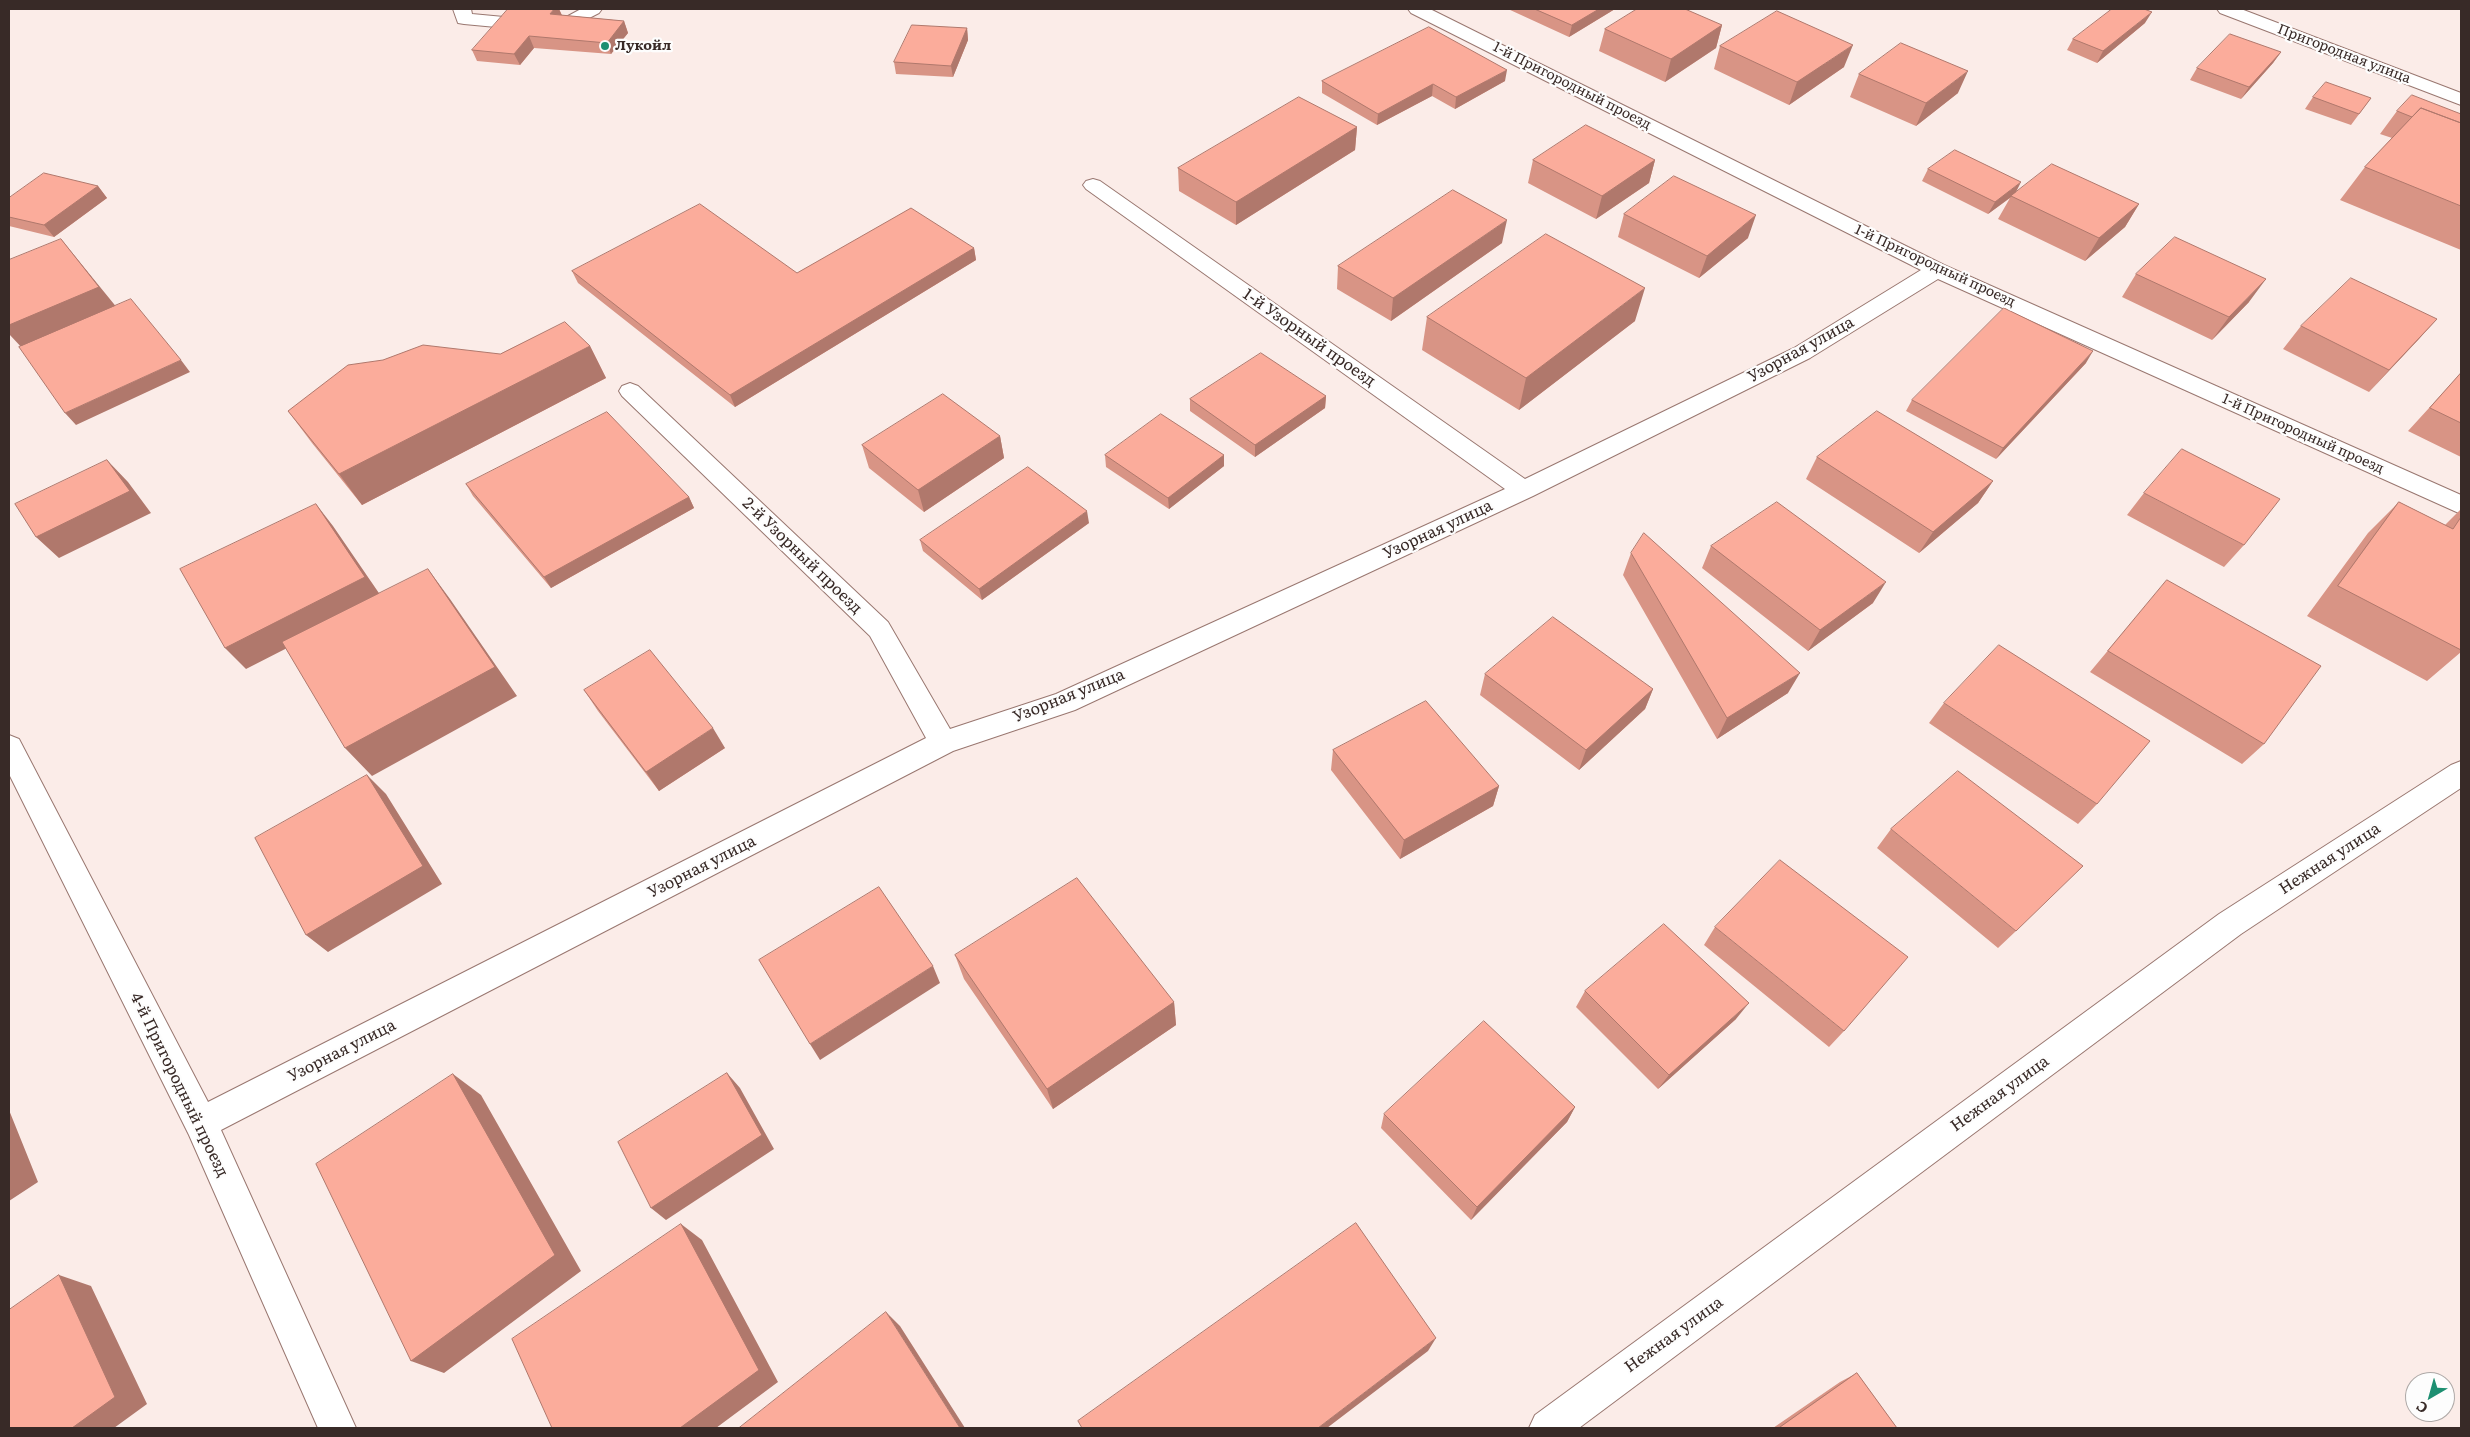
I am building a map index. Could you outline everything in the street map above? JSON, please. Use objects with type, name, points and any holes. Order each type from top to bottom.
[{"type":"street","points":[[462,9],[464,19],[560,28],[593,9]]},
{"type":"street","name":"1-й Пригородный проезд","points":[[1417,9],[1937,270],[2461,504]]},
{"type":"street","name":"Пригородная улица","points":[[2226,9],[2461,99]]},
{"type":"street","name":"1-й Узорный проезд","points":[[1093,185],[1524,490]]},
{"type":"street","name":"Узорная улица","points":[[201,1123],[943,744],[1065,702],[1524,490],[1802,353],[1937,270]]},
{"type":"street","name":"2-й Узорный проезд","points":[[630,391],[879,629],[943,744]]},
{"type":"street","name":"4-й Пригородный проезд","points":[[9,747],[201,1123],[337,1428]]},
{"type":"street","name":"Нежная улица","points":[[1548,1428],[2230,924],[2461,773]]},
{"type":"building","points":[[508,9],[554,9],[550,14],[624,21],[607,43],[529,36],[514,54],[472,50]]},
{"type":"building","points":[[1535,9],[1599,9],[1572,25]]},
{"type":"building","points":[[1637,9],[1685,9],[1722,25],[1671,59],[1605,29]]},
{"type":"building","points":[[2112,9],[2144,9],[2152,12],[2103,51],[2073,39]]},
{"type":"building","points":[[1777,11],[1853,45],[1797,82],[1720,46]]},
{"type":"building","points":[[912,25],[967,28],[951,66],[894,62]]},
{"type":"building","points":[[1429,27],[1507,70],[1456,97],[1433,84],[1378,114],[1322,81]]},
{"type":"building","points":[[2230,34],[2281,52],[2249,87],[2197,68]]},
{"type":"building","points":[[1901,43],[1968,71],[1926,103],[1859,74]]},
{"type":"building","points":[[2326,82],[2371,98],[2359,114],[2313,97]]},
{"type":"building","points":[[2412,95],[2461,114],[2461,123],[2421,108],[2412,117],[2397,111]]},
{"type":"building","points":[[1299,97],[1357,127],[1236,202],[1178,168]]},
{"type":"building","points":[[2421,108],[2461,123],[2461,206],[2365,167]]},
{"type":"building","points":[[1586,125],[1655,160],[1602,196],[1533,160]]},
{"type":"building","points":[[1955,150],[2021,182],[1995,202],[1928,169]]},
{"type":"building","points":[[2052,164],[2139,204],[2099,238],[2011,196]]},
{"type":"building","points":[[44,173],[98,186],[44,225],[9,217],[9,198]]},
{"type":"building","points":[[1674,176],[1756,215],[1707,256],[1624,214]]},
{"type":"building","points":[[1453,190],[1507,220],[1393,298],[1338,266]]},
{"type":"building","points":[[700,204],[797,273],[911,208],[974,248],[730,395],[572,271]]},
{"type":"building","points":[[1546,234],[1645,288],[1526,378],[1427,317]]},
{"type":"building","points":[[2175,237],[2266,279],[2229,317],[2136,274]]},
{"type":"building","points":[[61,239],[99,287],[9,325],[9,260]]},
{"type":"building","points":[[2351,278],[2437,319],[2389,370],[2301,326]]},
{"type":"building","points":[[131,299],[181,360],[65,413],[19,347]]},
{"type":"building","points":[[2004,308],[2093,351],[2003,448],[1912,400]]},
{"type":"building","points":[[565,322],[590,346],[339,474],[288,411],[348,365],[383,360],[423,345],[500,354]]},
{"type":"building","points":[[1261,353],[1326,396],[1255,445],[1190,399]]},
{"type":"building","points":[[2461,373],[2461,423],[2430,408]]},
{"type":"building","points":[[943,394],[1000,436],[918,490],[862,445]]},
{"type":"building","points":[[1877,411],[1993,481],[1933,532],[1817,457]]},
{"type":"building","points":[[607,412],[689,497],[544,577],[466,484]]},
{"type":"building","points":[[1161,414],[1224,455],[1168,498],[1105,455]]},
{"type":"building","points":[[2182,449],[2280,499],[2244,545],[2144,493]]},
{"type":"building","points":[[107,460],[130,491],[36,537],[15,504]]},
{"type":"building","points":[[1028,467],[1087,511],[979,589],[920,540]]},
{"type":"building","points":[[1777,502],[1886,582],[1820,630],[1711,546]]},
{"type":"building","points":[[2399,502],[2453,529],[2461,517],[2461,650],[2338,586]]},
{"type":"building","points":[[316,504],[365,577],[225,648],[180,569]]},
{"type":"building","points":[[1644,533],[1800,673],[1727,718],[1631,553]]},
{"type":"building","points":[[428,569],[495,667],[345,748],[282,642]]},
{"type":"building","points":[[2167,580],[2321,666],[2264,744],[2108,651]]},
{"type":"building","points":[[1553,617],[1653,689],[1586,750],[1485,674]]},
{"type":"building","points":[[1999,645],[2150,741],[2097,804],[1944,703]]},
{"type":"building","points":[[650,650],[713,728],[646,772],[584,690]]},
{"type":"building","points":[[1426,701],[1499,786],[1404,840],[1333,750]]},
{"type":"building","points":[[1958,771],[2083,866],[2016,931],[1891,829]]},
{"type":"building","points":[[367,775],[423,866],[306,935],[255,838]]},
{"type":"building","points":[[1780,860],[1908,957],[1844,1031],[1715,927]]},
{"type":"building","points":[[1077,878],[1174,1002],[1047,1089],[955,955]]},
{"type":"building","points":[[879,887],[933,966],[810,1044],[759,960]]},
{"type":"building","points":[[1664,924],[1749,1003],[1669,1075],[1585,991]]},
{"type":"building","points":[[1484,1021],[1575,1107],[1477,1207],[1384,1114]]},
{"type":"building","points":[[727,1073],[762,1135],[651,1208],[618,1142]]},
{"type":"building","points":[[453,1074],[555,1255],[411,1361],[316,1164]]},
{"type":"building","points":[[1356,1223],[1436,1338],[1318,1428],[1082,1428],[1078,1421]]},
{"type":"building","points":[[681,1224],[759,1370],[680,1428],[552,1428],[512,1339]]},
{"type":"building","points":[[59,1275],[115,1397],[72,1428],[9,1428],[9,1310]]},
{"type":"building","points":[[886,1312],[960,1428],[739,1428]]},
{"type":"building","points":[[1857,1373],[1897,1428],[1779,1428]]},
{"type":"place","name":"Лукойл","points":[[605,46]]}]
